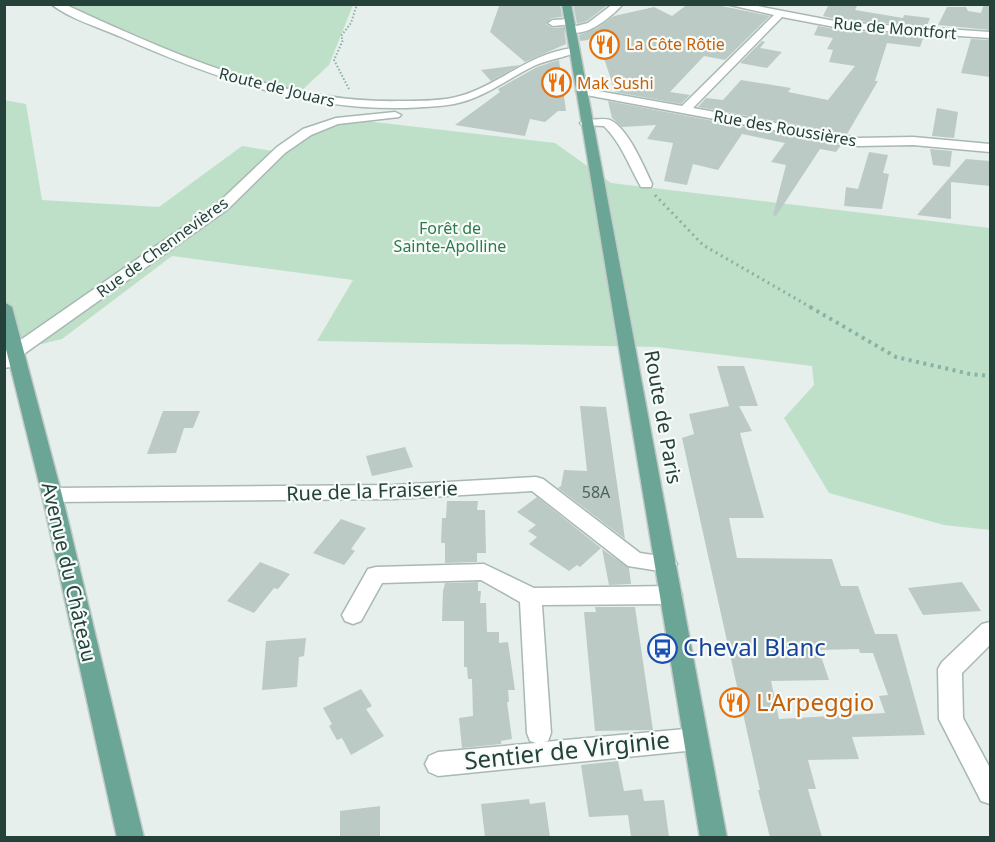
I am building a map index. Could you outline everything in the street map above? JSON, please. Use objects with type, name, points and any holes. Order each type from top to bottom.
[{"type":"main road","name":"Route de Paris","points":[[566,4],[564,25],[573,51],[714,837]]},
{"type":"main road","name":"Avenue du Château","points":[[4,307],[10,357],[52,495],[131,837]]},
{"type":"street","name":"Route de Jouars","points":[[55,4],[180,59],[223,75],[318,100],[349,104],[395,106],[457,100],[488,89],[553,54],[573,51]]},
{"type":"street","points":[[564,25],[585,29],[619,4]]},
{"type":"street","name":"Rue de Montfort","points":[[730,4],[780,14],[805,14],[840,25],[990,35]]},
{"type":"street","points":[[685,110],[780,14]]},
{"type":"street","name":"Rue des Roussières","points":[[580,91],[858,142],[914,141],[990,148]]},
{"type":"street","name":"Rue de Chennevières","points":[[10,357],[223,206],[281,150],[307,132],[336,122],[428,111],[450,105],[457,100]]},
{"type":"street","points":[[586,123],[607,123],[617,132],[626,142],[646,184]]},
{"type":"street","name":"Rue de la Fraiserie","points":[[52,495],[394,492],[536,484],[635,560],[666,564]]},
{"type":"street","points":[[353,615],[376,576],[484,572],[531,597],[671,595]]},
{"type":"street","points":[[531,597],[539,733]]},
{"type":"street","points":[[990,631],[950,669],[951,719],[990,792]]},
{"type":"street","name":"Sentier de Virginie","points":[[438,764],[696,739]]},
{"type":"path","points":[[349,104],[349,86],[334,60],[343,40],[341,36],[351,23],[357,4]]},
{"type":"path","points":[[646,184],[703,245],[896,357],[970,374],[990,376]]},
{"type":"green space","points":[[63,5],[353,5],[329,65],[301,91],[223,72]]},
{"type":"green space","name":"Forêt de Sainte-Apolline","points":[[4,100],[26,104],[42,200],[159,207],[242,146],[273,151],[323,127],[357,120],[555,143],[611,183],[990,228],[990,530],[944,525],[829,493],[784,418],[814,385],[812,366],[657,347],[317,341],[353,280],[172,256],[62,339],[5,353]]},
{"type":"building","points":[[560,4],[562,17],[552,18],[546,24],[553,28],[564,27],[566,44],[525,62],[490,32],[499,6]]},
{"type":"building","points":[[573,4],[609,4],[587,21],[577,24]]},
{"type":"building","points":[[688,4],[712,4],[770,16],[725,60],[704,56],[670,92],[690,95],[681,104],[615,92],[604,58],[597,58],[593,36],[588,40],[580,41],[579,35],[597,28],[614,16],[654,7],[672,16]]},
{"type":"building","points":[[829,4],[857,6],[855,10],[903,18],[904,15],[930,18],[927,26],[840,20],[823,16]]},
{"type":"building","points":[[984,4],[990,4],[990,30],[938,25],[947,7],[966,7],[968,11],[981,13]]},
{"type":"building","points":[[818,26],[840,30],[924,36],[920,47],[887,43],[875,81],[878,81],[847,134],[698,107],[706,98],[723,100],[741,80],[791,88],[788,92],[828,100],[855,66],[829,62],[833,50],[827,49],[833,38],[814,35]]},
{"type":"building","points":[[971,39],[990,40],[990,77],[961,73]]},
{"type":"building","points":[[762,41],[765,42],[760,48],[782,52],[767,68],[740,63]]},
{"type":"building","points":[[559,60],[566,111],[558,111],[545,122],[530,119],[525,136],[455,125],[500,92],[498,89],[537,67]]},
{"type":"building","points":[[520,65],[491,81],[481,70]]},
{"type":"building","points":[[608,101],[841,145],[836,152],[820,149],[776,216],[773,215],[786,165],[771,162],[785,143],[742,134],[718,170],[693,164],[687,185],[664,181],[673,143],[647,139],[656,125],[622,127],[612,118]]},
{"type":"building","points":[[937,108],[958,112],[954,138],[932,136]]},
{"type":"building","points":[[930,149],[952,151],[950,167],[933,165]]},
{"type":"building","points":[[869,152],[888,155],[883,173],[889,174],[882,209],[844,206],[846,187],[858,189]]},
{"type":"building","points":[[966,159],[990,161],[990,186],[951,182],[951,219],[917,215]]},
{"type":"building","points":[[717,366],[744,366],[758,406],[739,406],[752,431],[740,433],[764,518],[729,518],[737,558],[832,559],[841,586],[858,586],[875,634],[897,634],[925,735],[852,737],[859,759],[808,760],[816,789],[808,789],[822,837],[770,837],[682,438],[694,434],[689,414],[729,406]],"holes":[[[859,649],[860,653],[873,653],[888,695],[879,696],[885,713],[779,719],[771,681],[829,680],[819,650]]]},
{"type":"building","points":[[580,406],[606,407],[625,539],[558,488],[561,486],[564,470],[587,471]]},
{"type":"building","points":[[163,411],[200,411],[193,428],[184,428],[176,453],[147,454]]},
{"type":"building","points":[[405,447],[413,467],[372,476],[366,456]]},
{"type":"building","points":[[537,497],[601,548],[580,567],[577,565],[569,571],[529,544],[537,537],[528,531],[536,525],[517,512]]},
{"type":"building","points":[[447,501],[478,501],[477,510],[485,510],[486,553],[477,553],[477,562],[445,563],[445,543],[441,543],[442,518],[446,518]]},
{"type":"building","points":[[341,519],[366,528],[351,549],[355,551],[344,565],[313,553]]},
{"type":"building","points":[[602,549],[629,568],[631,584],[609,585]]},
{"type":"building","points":[[260,562],[290,574],[278,589],[274,588],[254,613],[227,601]]},
{"type":"building","points":[[478,582],[478,591],[481,591],[480,603],[486,603],[487,632],[499,632],[499,643],[508,642],[515,690],[508,690],[509,702],[507,702],[512,739],[501,741],[501,744],[462,748],[459,718],[473,716],[472,679],[468,679],[467,667],[464,667],[464,621],[442,621],[443,591],[445,583]]},
{"type":"building","points":[[962,582],[981,611],[923,615],[908,588]]},
{"type":"building","points":[[595,607],[635,607],[653,730],[595,731],[584,612],[596,612]]},
{"type":"building","points":[[306,638],[304,656],[299,657],[297,687],[262,690],[266,641]]},
{"type":"building","points":[[361,689],[372,706],[366,709],[384,736],[351,755],[342,738],[337,740],[329,726],[332,724],[323,708]]},
{"type":"building","points":[[618,761],[624,791],[642,789],[644,801],[664,800],[669,837],[631,837],[628,815],[589,817],[581,765]]},
{"type":"building","points":[[529,799],[530,804],[545,802],[550,837],[485,837],[481,804]]},
{"type":"building","points":[[380,806],[380,837],[340,837],[340,811]]},
{"type":"place","name":"La Côte Rôtie","points":[[605,44]]},
{"type":"place","name":"Mak Sushi","points":[[556,83]]},
{"type":"place","name":"Cheval Blanc","points":[[662,648]]},
{"type":"place","name":"L'Arpeggio","points":[[735,703]]}]
